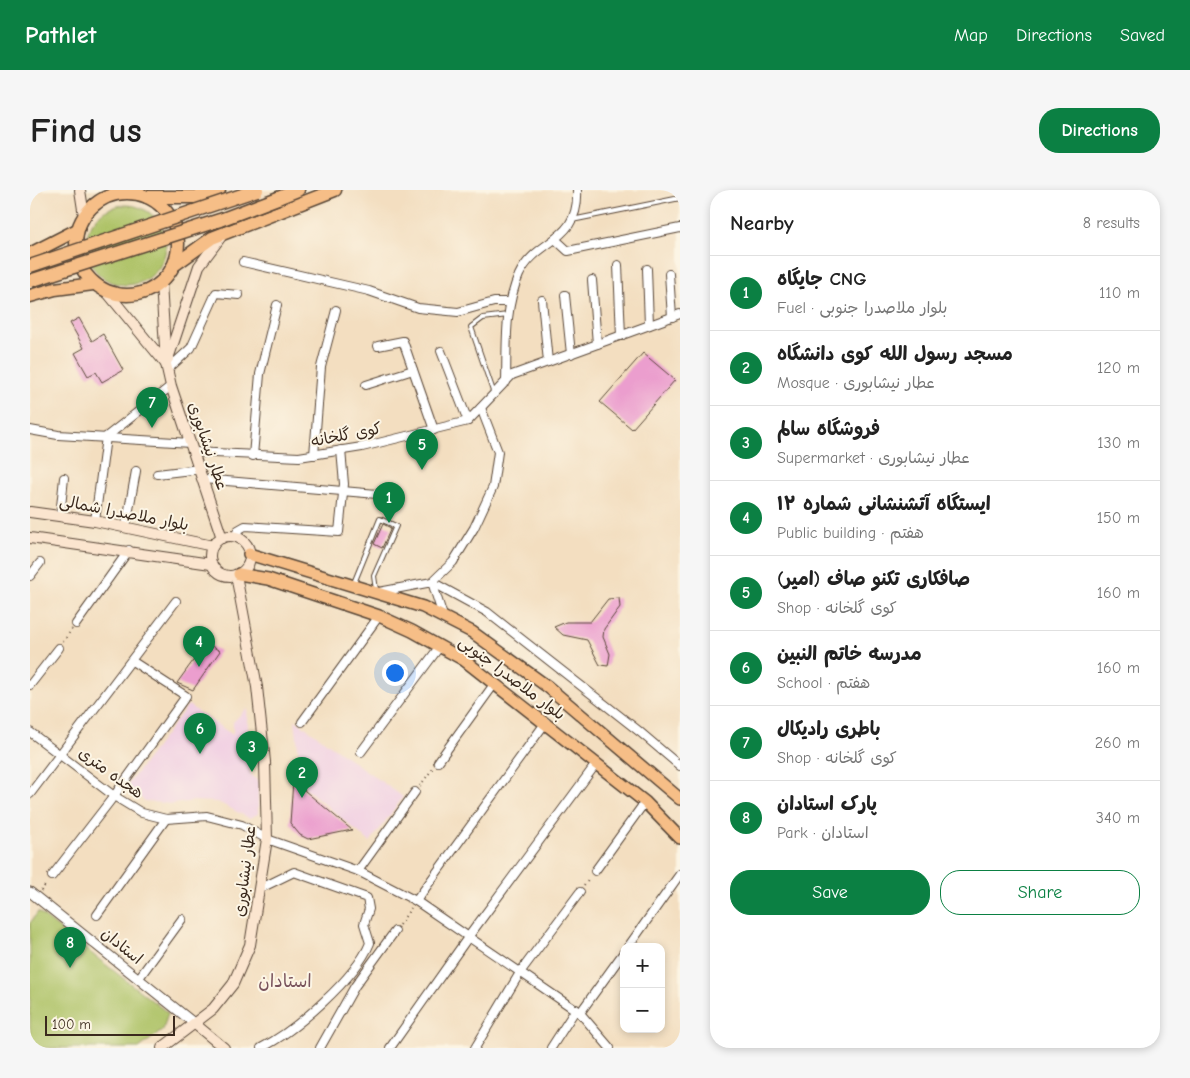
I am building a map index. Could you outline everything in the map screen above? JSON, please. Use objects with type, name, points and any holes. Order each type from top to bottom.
[{"type":"highway","points":[[146,197],[163,209],[174,226],[178,239],[177,253],[173,266],[161,283],[148,291],[134,295],[120,295],[106,291],[93,284],[84,273],[77,259],[75,244],[77,230],[84,216],[93,206],[104,198],[123,192],[146,197],[200,197],[219,190]]},
{"type":"highway","points":[[30,266],[257,190]]},
{"type":"highway","points":[[30,281],[220,220],[298,190]]},
{"type":"highway","points":[[173,266],[218,236],[335,190]]},
{"type":"highway","points":[[200,197],[196,208],[198,222],[204,234],[218,236]]},
{"type":"highway","points":[[34,253],[77,230]]},
{"type":"highway","points":[[34,253],[49,257],[56,268],[58,281],[55,288]]},
{"type":"highway","points":[[30,296],[55,288],[93,284]]},
{"type":"main road","points":[[80,190],[84,216]]},
{"type":"main road","points":[[167,367],[199,266],[218,236]]},
{"type":"main road","name":"عطار نیشابوری","points":[[161,283],[167,367],[171,386],[222,538]]},
{"type":"main road","name":"عطار نیشابوری","points":[[106,291],[167,367]]},
{"type":"main road","name":"بلوار ملاصدرا شمالی","points":[[30,512],[126,526],[212,546]]},
{"type":"main road","points":[[235,537],[244,543],[250,554],[247,566],[237,574],[221,574],[211,564],[210,554],[212,546],[222,538],[235,537]]},
{"type":"main road","name":"بلوار ملاصدرا شمالی","points":[[30,538],[129,550],[211,564]]},
{"type":"main road","name":"بلوار ملاصدرا جنوبی","points":[[250,554],[423,607],[443,616],[488,642],[524,668],[680,799]]},
{"type":"main road","name":"عطار نیشابوری","points":[[162,1048],[212,1009],[233,984],[250,945],[267,839],[265,762],[257,687],[237,574]]},
{"type":"main road","name":"بلوار ملاصدرا جنوبی","points":[[237,574],[268,579],[379,616],[440,646],[495,682],[546,722],[645,802],[680,838]]},
{"type":"main road","points":[[195,1024],[224,1048]]},
{"type":"street","points":[[506,382],[509,302],[520,273],[536,254],[569,228],[578,203],[577,190]]},
{"type":"street","points":[[555,239],[568,251],[680,228]]},
{"type":"street","points":[[243,262],[370,291],[418,308],[458,312],[494,302],[509,302]]},
{"type":"street","points":[[618,265],[621,336]]},
{"type":"street","points":[[647,269],[649,326]]},
{"type":"street","points":[[669,274],[672,317]]},
{"type":"street","points":[[592,280],[598,344]]},
{"type":"street","points":[[167,367],[191,348],[216,293],[239,295]]},
{"type":"street","points":[[566,295],[571,354]]},
{"type":"street","points":[[542,300],[548,362]]},
{"type":"street","points":[[253,456],[260,374],[277,305]]},
{"type":"street","points":[[314,455],[321,367],[336,310]]},
{"type":"street","points":[[441,351],[468,421],[512,375],[680,314]]},
{"type":"street","points":[[378,346],[403,341],[434,430]]},
{"type":"street","points":[[366,385],[412,370]]},
{"type":"street","points":[[95,521],[106,437],[171,386]]},
{"type":"street","points":[[376,592],[432,582],[453,562],[474,528],[492,487],[498,452],[481,408]]},
{"type":"street","name":"کوی گلخانه","points":[[30,430],[58,435],[106,437],[253,456],[299,457],[341,450],[468,421]]},
{"type":"street","points":[[235,537],[238,530],[245,526],[339,532],[343,491],[341,450]]},
{"type":"street","points":[[126,526],[136,471]]},
{"type":"street","points":[[156,474],[202,474],[377,494]]},
{"type":"street","points":[[60,516],[64,478]]},
{"type":"street","points":[[76,624],[129,550]]},
{"type":"street","points":[[30,576],[40,563]]},
{"type":"street","points":[[432,582],[443,616]]},
{"type":"street","points":[[432,582],[487,612],[640,732],[680,766]]},
{"type":"street","points":[[30,794],[59,753],[132,661],[176,601]]},
{"type":"street","points":[[302,722],[379,616]]},
{"type":"street","points":[[361,752],[440,646]]},
{"type":"street","points":[[30,685],[59,648]]},
{"type":"street","points":[[52,876],[114,796],[186,696],[132,661]]},
{"type":"street","points":[[438,762],[495,682]]},
{"type":"street","points":[[416,900],[546,722]]},
{"type":"street","name":"هجده متری","points":[[30,732],[114,796],[142,813],[166,819],[207,816],[242,825],[267,839],[358,871],[416,900],[578,1011],[610,1048]]},
{"type":"street","points":[[390,1048],[468,936],[596,764]]},
{"type":"street","points":[[358,871],[415,792]]},
{"type":"street","points":[[595,871],[645,802]]},
{"type":"street","points":[[97,915],[166,819]]},
{"type":"street","points":[[259,889],[294,872],[367,898],[369,909],[364,924],[370,943],[365,956],[339,987],[305,1017],[261,1048]]},
{"type":"street","points":[[631,943],[680,874]]},
{"type":"street","points":[[475,1048],[522,971],[580,892]]},
{"type":"street","name":"استادان","points":[[33,895],[195,1024]]},
{"type":"street","points":[[139,978],[182,919]]},
{"type":"street","points":[[320,1048],[355,986],[395,931]]},
{"type":"street","points":[[551,1048],[620,957]]},
{"type":"lane","points":[[572,220],[680,198]]},
{"type":"lane","points":[[494,394],[471,327],[483,318],[508,315]]},
{"type":"lane","points":[[353,585],[380,519],[396,526],[374,576],[376,592]]},
{"type":"path","points":[[59,648],[76,624]]},
{"type":"path","points":[[415,792],[438,762]]},
{"type":"path","points":[[580,892],[595,871]]},
{"type":"path","points":[[33,895],[52,876]]},
{"type":"path","points":[[395,931],[416,900]]},
{"type":"shaded area","points":[[188,705],[233,735],[233,722],[247,708],[250,773],[258,782],[258,814],[249,818],[218,802],[194,801],[172,804],[145,801],[126,787]]},
{"type":"shaded area","points":[[295,720],[403,797],[370,842],[296,780],[301,774]]},
{"type":"green space","points":[[126,205],[141,208],[154,217],[163,230],[166,245],[163,260],[154,273],[141,282],[126,285],[111,282],[98,273],[89,260],[86,245],[89,230],[98,217],[111,208]]},
{"type":"green space","points":[[38,912],[168,1013],[163,1030],[139,1048],[30,1048],[30,923]]},
{"type":"building","points":[[79,318],[92,341],[103,334],[123,370],[102,382],[96,372],[88,376],[75,353],[84,348],[70,323]]},
{"type":"building","points":[[643,353],[675,380],[632,429],[600,402]]},
{"type":"building","points":[[383,524],[391,528],[382,548],[374,544]]},
{"type":"building","points":[[619,598],[620,607],[604,629],[603,637],[610,654],[608,666],[600,665],[587,640],[563,635],[554,627],[566,622],[590,622],[608,599]]},
{"type":"building","points":[[206,643],[220,651],[193,690],[177,683]]},
{"type":"building","points":[[293,781],[352,830],[308,839],[300,835],[290,823]]},
{"type":"place","name":"باطری رادیکال","points":[[152,428]]},
{"type":"place","name":"صافکاری تکنو صاف (امیر)","points":[[422,470]]},
{"type":"place","name":"جایگاه CNG","points":[[389,523]]},
{"type":"place","name":"ایستگاه آتشنشانی شماره ۱۲","points":[[199,667]]},
{"type":"place","name":"مدرسه خاتم النبین","points":[[200,754]]},
{"type":"place","name":"فروشگاه سالم","points":[[252,772]]},
{"type":"place","name":"مسجد رسول الله کوی دانشگاه","points":[[302,798]]},
{"type":"place","name":"پارک استادان","points":[[70,968]]},
{"type":"district","name":"استادان","points":[[285,981]]}]
